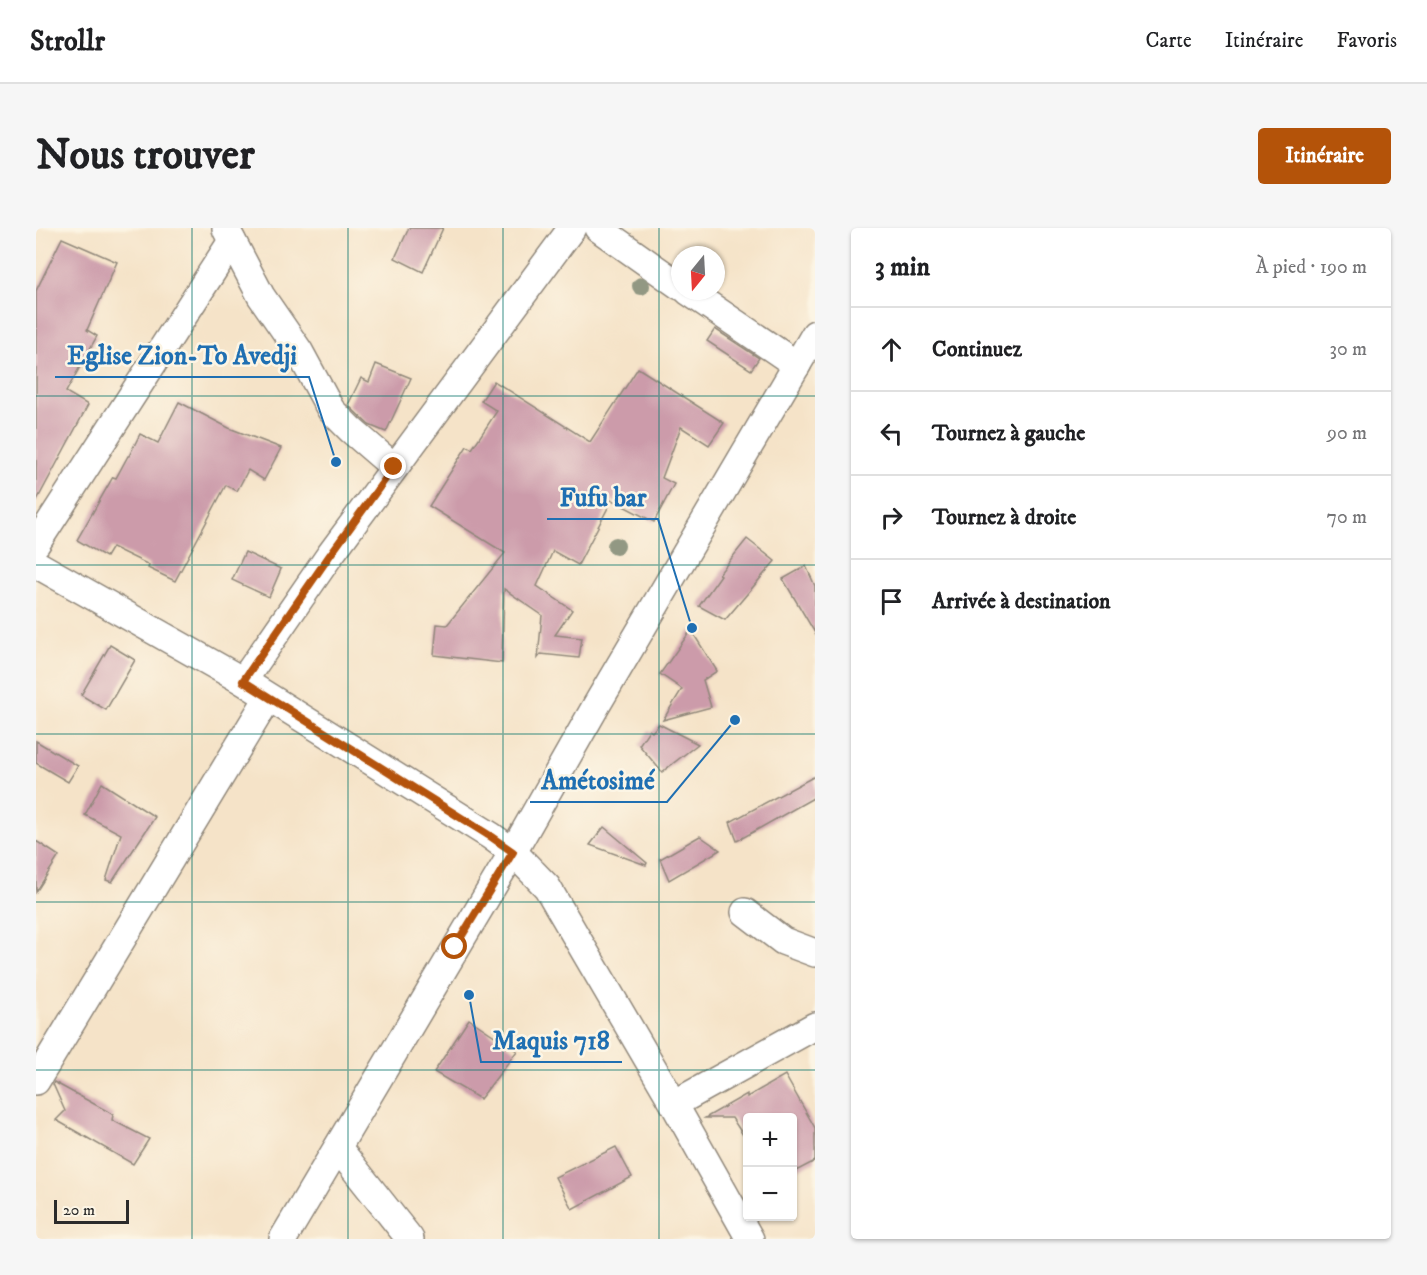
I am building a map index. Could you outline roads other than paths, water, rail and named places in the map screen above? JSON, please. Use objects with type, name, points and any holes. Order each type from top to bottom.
[{"type":"street","points":[[243,681],[330,555],[572,228]]},
{"type":"street","points":[[598,228],[671,280]]},
{"type":"street","points":[[229,235],[261,296],[298,351],[331,410],[394,467]]},
{"type":"street","points":[[36,544],[229,235]]},
{"type":"street","points":[[701,300],[797,365]]},
{"type":"street","points":[[283,1239],[513,852],[602,695],[815,334]]},
{"type":"street","points":[[36,564],[243,681],[513,852],[548,887],[750,1239]]},
{"type":"street","points":[[36,1081],[268,698]]},
{"type":"street","points":[[745,912],[783,941],[815,953]]},
{"type":"street","points":[[674,1104],[815,1026]]},
{"type":"street","points":[[338,1148],[411,1239]]},
{"type":"place","name":"Eglise Zion-To Avedji","points":[[336,462]]},
{"type":"place","name":"Fufu bar","points":[[692,628]]},
{"type":"place","name":"Amétosimé","points":[[735,720]]},
{"type":"place","name":"Maquis 718","points":[[469,995]]}]
